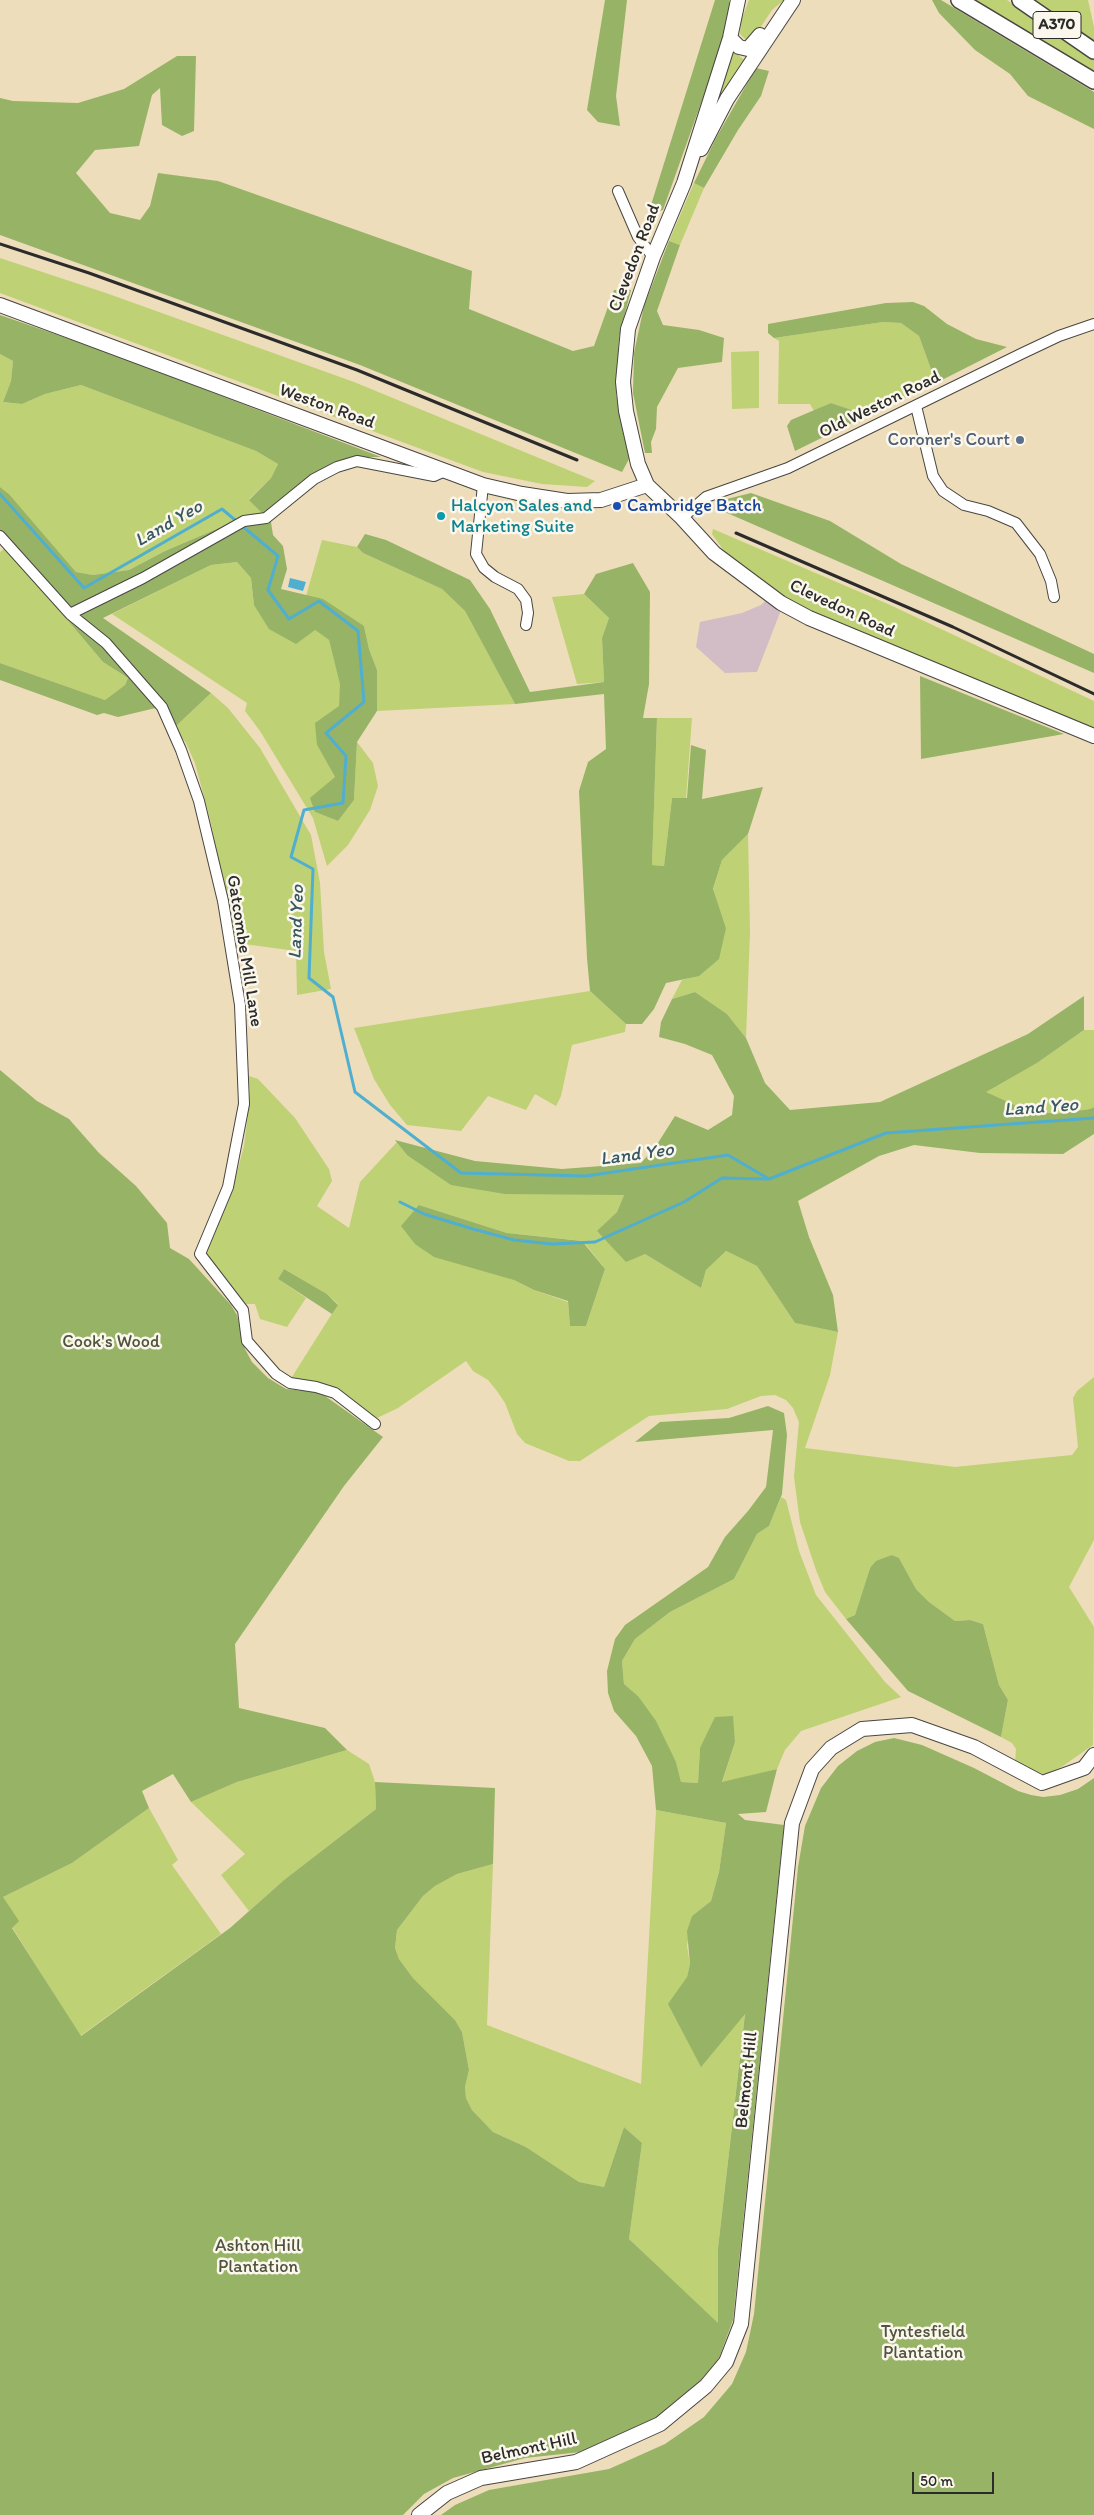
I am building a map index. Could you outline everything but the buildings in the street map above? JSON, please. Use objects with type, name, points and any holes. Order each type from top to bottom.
[{"type":"main road","name":"Clevedon Road","points":[[684,183],[730,38],[738,0]]},
{"type":"main road","points":[[730,38],[744,50],[751,47],[775,14],[789,0]]},
{"type":"main road","name":"Clevedon Road","points":[[793,0],[727,99],[684,183],[653,258],[628,329],[623,382],[626,411],[638,464],[647,485],[682,518],[714,553],[751,583],[809,618],[1094,736]]},
{"type":"main road","points":[[959,0],[1094,81]]},
{"type":"main road","name":"A370","points":[[1020,0],[1094,50]]},
{"type":"main road","name":"Weston Road","points":[[0,305],[484,485],[522,494],[567,501],[601,500],[647,485]]},
{"type":"main road","name":"Belmont Hill","points":[[419,2515],[447,2494],[481,2478],[576,2462],[660,2424],[706,2386],[726,2362],[742,2324],[792,1822],[812,1769],[831,1748],[862,1729],[912,1725],[974,1748],[1042,1783],[1084,1768],[1094,1755]]},
{"type":"street","points":[[618,191],[638,237],[653,258]]},
{"type":"street","name":"Old Weston Road","points":[[682,518],[706,497],[788,468],[1022,353],[1066,333],[1094,324]]},
{"type":"street","points":[[916,406],[933,476],[943,491],[964,505],[988,511],[1016,523],[1040,554],[1051,581],[1054,597]]},
{"type":"street","points":[[0,536],[70,614],[144,578],[240,523],[266,518],[314,479],[337,467],[357,461],[434,476],[446,472]]},
{"type":"street","points":[[484,485],[476,554],[484,568],[495,577],[518,589],[526,600],[528,613],[526,625]]},
{"type":"street","name":"Gatcombe Mill Lane","points":[[70,614],[106,643],[162,707],[181,750],[199,801],[223,901],[240,1005],[244,1104],[228,1187],[200,1254],[243,1310],[247,1341],[276,1374],[290,1383],[316,1386],[335,1393],[375,1424]]},
{"type":"shaded area","points":[[765,601],[781,610],[757,672],[725,673],[696,647],[700,622],[742,613],[761,605]]},
{"type":"green space","points":[[605,0],[627,0],[616,96],[620,126],[598,122],[587,110]]},
{"type":"green space","points":[[715,0],[729,0],[729,14],[717,58],[663,210],[655,212],[651,205]]},
{"type":"green space","points":[[749,0],[784,0],[772,10],[756,34],[747,41],[740,34],[741,21]]},
{"type":"green space","points":[[932,0],[941,0],[1094,92],[1094,129],[1028,96],[1010,74],[975,50],[939,13]]},
{"type":"green space","points":[[971,0],[1007,0],[1094,60],[1094,74]]},
{"type":"green space","points":[[1035,0],[1088,0],[1094,27],[1094,43]]},
{"type":"green space","points":[[733,51],[743,59],[749,57],[711,119]]},
{"type":"green space","points":[[177,56],[196,56],[194,131],[182,136],[162,125],[160,88],[152,95],[139,146],[95,150],[76,173],[110,213],[140,220],[150,206],[158,173],[218,181],[472,271],[469,309],[573,351],[594,346],[614,290],[631,290],[619,337],[616,394],[629,459],[622,472],[360,365],[0,235],[0,98],[13,101],[78,103],[124,89]]},
{"type":"green space","points":[[756,68],[769,71],[761,96],[738,130],[704,188],[694,183],[716,138]]},
{"type":"green space","points":[[694,183],[704,188],[680,245],[669,241]]},
{"type":"green space","points":[[669,241],[680,245],[657,311],[663,325],[699,330],[724,338],[722,362],[678,368],[657,407],[656,429],[651,442],[652,453],[645,453],[633,393],[634,353],[644,306]]},
{"type":"green space","points":[[0,258],[106,293],[354,382],[595,481],[587,487],[542,484],[483,472],[0,293]]},
{"type":"green space","points":[[913,302],[924,306],[947,324],[976,339],[1007,347],[936,383],[919,336],[901,323],[883,322],[774,338],[768,333],[768,324],[886,303]]},
{"type":"green space","points":[[0,315],[101,350],[381,457],[356,457],[330,466],[310,476],[264,515],[249,500],[271,478],[278,464],[256,451],[81,385],[45,394],[22,404],[3,402],[11,381],[13,361],[0,354]]},
{"type":"green space","points":[[883,322],[901,323],[919,336],[936,383],[860,419],[855,411],[831,403],[814,411],[810,404],[778,404],[779,341],[774,338]]},
{"type":"green space","points":[[759,351],[759,408],[732,409],[731,352]]},
{"type":"green space","points":[[0,354],[13,361],[11,381],[3,402],[22,404],[45,394],[81,385],[256,451],[278,464],[271,478],[249,499],[264,515],[233,522],[165,551],[129,570],[93,575],[76,572],[9,494],[0,487]]},
{"type":"green space","points":[[831,403],[855,411],[860,419],[795,451],[787,426],[791,420]]},
{"type":"green space","points":[[0,487],[9,494],[76,572],[93,575],[129,570],[165,551],[233,522],[256,517],[271,522],[273,535],[283,546],[287,569],[281,589],[323,599],[364,626],[369,649],[377,670],[377,711],[357,742],[354,800],[338,821],[315,812],[310,798],[335,777],[317,745],[315,723],[339,706],[340,684],[329,640],[315,630],[296,644],[269,629],[254,605],[251,578],[237,562],[211,565],[103,618],[211,693],[174,728],[164,706],[118,717],[104,713],[97,715],[0,680],[0,663],[105,700],[125,685],[128,678],[103,662],[0,540]]},
{"type":"green space","points":[[751,493],[830,521],[901,564],[1094,654],[1094,673],[718,509],[727,499]]},
{"type":"green space","points":[[713,529],[888,604],[1094,701],[1094,728],[808,611],[762,583],[727,555],[712,534]]},
{"type":"green space","points":[[365,534],[386,540],[470,580],[490,609],[530,692],[604,682],[602,638],[609,618],[584,594],[596,574],[633,563],[650,592],[649,684],[643,718],[657,718],[652,865],[664,866],[672,798],[687,798],[691,745],[706,750],[702,799],[763,787],[748,834],[722,860],[713,889],[726,928],[719,959],[699,976],[666,983],[654,1009],[642,1024],[626,1024],[590,991],[579,791],[588,762],[606,749],[604,694],[515,704],[465,611],[442,589],[363,553],[357,547]]},
{"type":"green space","points":[[322,540],[357,547],[363,553],[442,589],[465,611],[515,704],[377,711],[377,670],[369,649],[364,626],[306,596]]},
{"type":"green space","points":[[6,547],[103,662],[128,678],[125,685],[105,700],[0,663],[0,552]]},
{"type":"green space","points":[[237,562],[251,578],[254,605],[315,630],[329,640],[341,684],[339,706],[317,745],[335,777],[315,812],[338,821],[354,800],[357,742],[373,763],[378,786],[370,810],[348,845],[327,866],[313,818],[260,731],[245,711],[247,703],[112,614],[211,565]]},
{"type":"green space","points":[[584,594],[609,618],[602,638],[604,682],[577,684],[552,597]]},
{"type":"green space","points":[[920,676],[1064,734],[921,759]]},
{"type":"green space","points":[[211,693],[228,708],[260,748],[311,835],[320,883],[324,952],[331,989],[297,995],[296,951],[244,944],[234,940],[211,823],[195,763],[186,743],[174,728]]},
{"type":"green space","points":[[657,718],[692,718],[686,799],[672,798],[664,866],[652,865]]},
{"type":"green space","points":[[748,834],[750,932],[746,1038],[727,1014],[695,992],[672,999],[682,980],[699,975],[726,928],[713,890],[722,860]]},
{"type":"green space","points":[[590,991],[626,1024],[625,1032],[572,1045],[561,1096],[556,1106],[535,1094],[526,1110],[488,1096],[461,1131],[407,1125],[390,1105],[374,1079],[354,1028]]},
{"type":"green space","points":[[695,992],[727,1014],[746,1038],[765,1083],[790,1110],[880,1102],[1028,1034],[1084,996],[1084,1030],[1037,1063],[986,1092],[1017,1106],[1055,1114],[1094,1107],[1094,1134],[1063,1154],[980,1153],[914,1145],[879,1156],[798,1201],[809,1237],[833,1295],[838,1332],[795,1323],[757,1266],[726,1251],[706,1270],[701,1288],[645,1254],[626,1262],[597,1231],[617,1212],[624,1195],[505,1194],[451,1185],[407,1155],[395,1140],[475,1161],[562,1169],[641,1163],[656,1146],[675,1116],[708,1130],[732,1115],[734,1096],[712,1055],[685,1044],[659,1037],[661,1022],[672,999]]},
{"type":"green space","points":[[1084,1030],[1094,1030],[1094,1107],[1055,1114],[1017,1106],[985,1092],[1037,1063]]},
{"type":"green space","name":"Ashton Hill Plantation","points":[[0,1070],[37,1101],[69,1119],[99,1153],[136,1186],[167,1223],[170,1248],[189,1259],[231,1305],[237,1315],[245,1349],[252,1362],[268,1378],[286,1389],[314,1392],[325,1396],[383,1437],[344,1486],[235,1644],[239,1708],[325,1728],[347,1750],[237,1782],[191,1802],[173,1774],[142,1791],[149,1808],[72,1863],[3,1897],[19,1921],[12,1928],[81,2036],[230,1928],[284,1880],[376,1809],[375,1782],[495,1788],[493,1864],[457,1874],[435,1886],[423,1896],[397,1930],[395,1948],[399,1959],[413,1978],[455,2020],[462,2032],[469,2070],[465,2087],[466,2098],[472,2110],[493,2132],[526,2147],[579,2182],[604,2187],[624,2127],[642,2143],[629,2239],[718,2323],[718,2248],[745,2014],[701,2067],[668,2004],[687,1977],[690,1964],[687,1931],[692,1916],[711,1901],[719,1872],[726,1823],[656,1810],[652,1766],[636,1736],[614,1711],[608,1693],[607,1671],[615,1639],[625,1625],[708,1567],[725,1537],[766,1487],[773,1430],[635,1442],[660,1422],[729,1418],[768,1406],[784,1413],[787,1435],[782,1494],[769,1526],[757,1534],[734,1579],[670,1612],[635,1639],[622,1661],[624,1684],[638,1696],[656,1721],[676,1762],[681,1782],[698,1783],[700,1748],[715,1717],[733,1716],[735,1742],[722,1782],[777,1769],[766,1812],[738,1814],[745,1820],[784,1825],[733,2320],[717,2363],[705,2380],[665,2416],[604,2446],[581,2452],[525,2458],[453,2478],[424,2494],[403,2515],[0,2515]]},
{"type":"green space","points":[[249,1076],[258,1079],[295,1118],[329,1169],[332,1181],[317,1206],[349,1228],[360,1182],[397,1142],[407,1155],[624,1195],[617,1212],[597,1232],[645,1254],[701,1288],[706,1270],[726,1251],[757,1266],[795,1323],[838,1332],[830,1375],[805,1448],[955,1467],[1072,1455],[1078,1447],[1073,1398],[1077,1391],[1094,1377],[1094,1540],[1069,1587],[1094,1627],[1093,1745],[1063,1766],[1045,1775],[1015,1763],[1016,1749],[1012,1743],[1001,1737],[1008,1700],[999,1685],[983,1624],[970,1620],[955,1621],[929,1602],[916,1589],[899,1558],[892,1555],[870,1568],[855,1615],[846,1619],[825,1592],[800,1522],[794,1477],[799,1422],[793,1408],[786,1400],[775,1395],[761,1396],[727,1409],[649,1416],[580,1461],[569,1461],[525,1443],[517,1434],[505,1403],[497,1391],[488,1380],[473,1371],[466,1361],[398,1408],[375,1419],[337,1390],[290,1380],[338,1304],[327,1294],[284,1269],[278,1279],[306,1298],[287,1327],[260,1319],[255,1304],[246,1304],[204,1253],[235,1180],[244,1146],[250,1097]],"holes":[[[419,1205],[507,1233],[583,1241],[605,1269],[586,1326],[570,1326],[568,1302],[534,1290],[514,1280]]]},
{"type":"green space","points":[[419,1205],[507,1233],[582,1241],[605,1269],[586,1326],[570,1326],[568,1301],[534,1290],[514,1280],[434,1257],[415,1244],[401,1226]]},
{"type":"green space","points":[[284,1269],[327,1294],[338,1305],[332,1314],[278,1279]]},
{"type":"green space","points":[[781,1497],[786,1500],[799,1551],[816,1595],[885,1682],[901,1697],[801,1731],[785,1750],[777,1769],[722,1783],[735,1742],[732,1716],[700,1748],[698,1783],[681,1782],[676,1762],[638,1696],[624,1684],[622,1661],[635,1639],[670,1612],[734,1579],[757,1534],[769,1526]]},
{"type":"green space","points":[[892,1555],[899,1558],[916,1589],[929,1602],[955,1621],[970,1620],[983,1624],[999,1685],[1008,1700],[1001,1737],[908,1691],[846,1619],[855,1615],[870,1568],[876,1561]]},
{"type":"green space","name":"Tyntesfield Plantation","points":[[894,1738],[922,1745],[974,1768],[1018,1791],[1031,1795],[1043,1797],[1060,1795],[1078,1789],[1094,1778],[1094,2515],[441,2515],[455,2505],[489,2490],[609,2469],[665,2444],[704,2417],[732,2384],[746,2352],[754,2314],[798,1867],[805,1826],[821,1788],[838,1766],[857,1751],[875,1742]]},
{"type":"green space","points":[[347,1750],[369,1764],[375,1782],[376,1809],[284,1880],[249,1911],[221,1875],[245,1854],[191,1802],[237,1782]]},
{"type":"green space","points":[[149,1808],[178,1860],[172,1865],[221,1934],[80,2036],[12,1927],[3,1897],[72,1863]]},
{"type":"green space","points":[[656,1810],[726,1823],[719,1872],[711,1901],[692,1916],[687,1946],[690,1964],[687,1977],[682,1985],[745,2013],[718,2248],[718,2324],[629,2239],[642,2143],[624,2127],[604,2187],[579,2182],[526,2147],[493,2132],[472,2110],[466,2098],[465,2087],[469,2070],[462,2032],[455,2020],[413,1978],[399,1959],[395,1948],[397,1930],[423,1896],[435,1886],[457,1874],[493,1864],[487,2025],[641,2084]]},
{"type":"water","points":[[290,578],[306,582],[303,591],[288,587]]},
{"type":"waterway","name":"Land Yeo","points":[[0,494],[84,588],[222,509],[278,556],[268,590],[289,619],[319,601],[358,631],[364,702],[326,733],[346,756],[343,803],[304,810],[291,857],[313,869],[309,978],[333,997],[355,1092],[461,1173],[586,1176],[728,1155],[769,1179],[886,1133],[1094,1118]]},
{"type":"waterway","points":[[400,1202],[424,1214],[514,1240],[552,1244],[595,1242],[684,1202],[722,1178],[767,1179]]},
{"type":"railway","points":[[0,244],[89,273],[357,370],[577,460]]},
{"type":"railway","points":[[736,533],[953,627],[1094,694]]},
{"type":"place","name":"Coroner's Court","points":[[1020,440]]},
{"type":"place","name":"Cambridge Batch","points":[[617,506]]},
{"type":"place","name":"Halcyon Sales and Marketing Suite","points":[[441,516]]},
{"type":"park label","name":"Cook's Wood","points":[[111,1342]]}]
